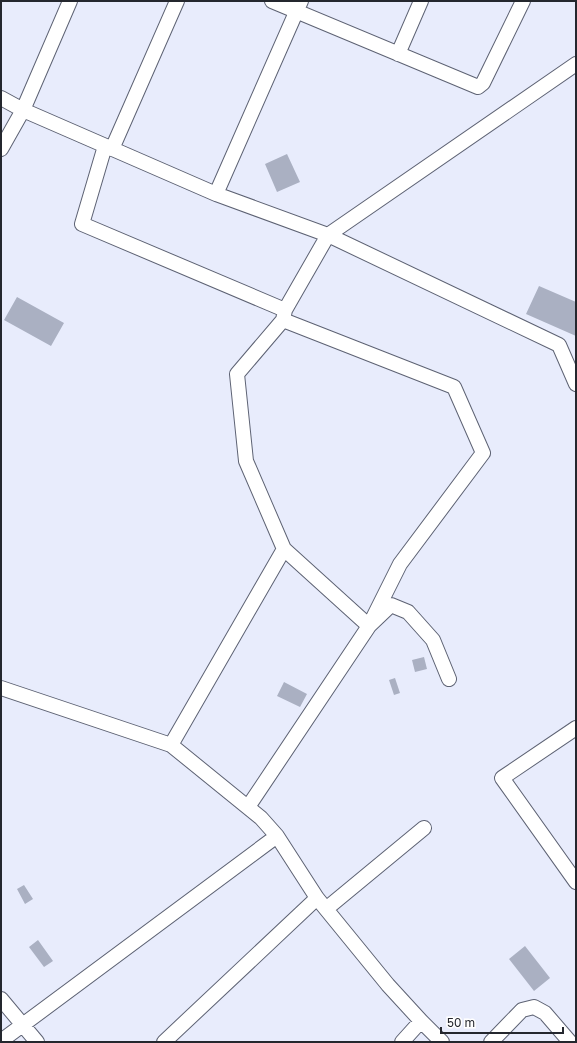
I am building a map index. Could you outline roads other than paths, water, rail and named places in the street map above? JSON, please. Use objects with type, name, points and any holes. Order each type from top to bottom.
[{"type":"street","points":[[1,149],[23,110],[70,1]]},
{"type":"street","points":[[177,1],[108,148],[82,224],[284,315],[454,387],[483,453],[400,564],[369,626],[248,807]]},
{"type":"street","points":[[272,1],[299,6],[398,54],[474,86],[481,86],[523,1]]},
{"type":"street","points":[[398,54],[421,1]]},
{"type":"street","points":[[216,194],[299,6]]},
{"type":"street","points":[[369,626],[284,549],[246,461],[237,374],[284,315],[328,235],[576,64]]},
{"type":"street","points":[[1,98],[23,110],[108,148],[216,194],[328,235],[559,345],[576,384]]},
{"type":"street","points":[[171,745],[284,549]]},
{"type":"street","points":[[369,626],[391,605],[408,612],[433,640],[449,679]]},
{"type":"street","points":[[1,688],[171,745],[261,818],[277,836],[317,898],[388,985],[442,1042]]},
{"type":"street","points":[[576,728],[502,778],[576,882]]},
{"type":"street","points":[[326,909],[424,828]]},
{"type":"street","points":[[1,1041],[277,836]]},
{"type":"street","points":[[164,1042],[317,898]]},
{"type":"street","points":[[1,999],[37,1042]]},
{"type":"street","points":[[492,1042],[522,1010],[534,1007],[545,1013],[570,1042]]},
{"type":"street","points":[[402,1042],[421,1021]]}]
